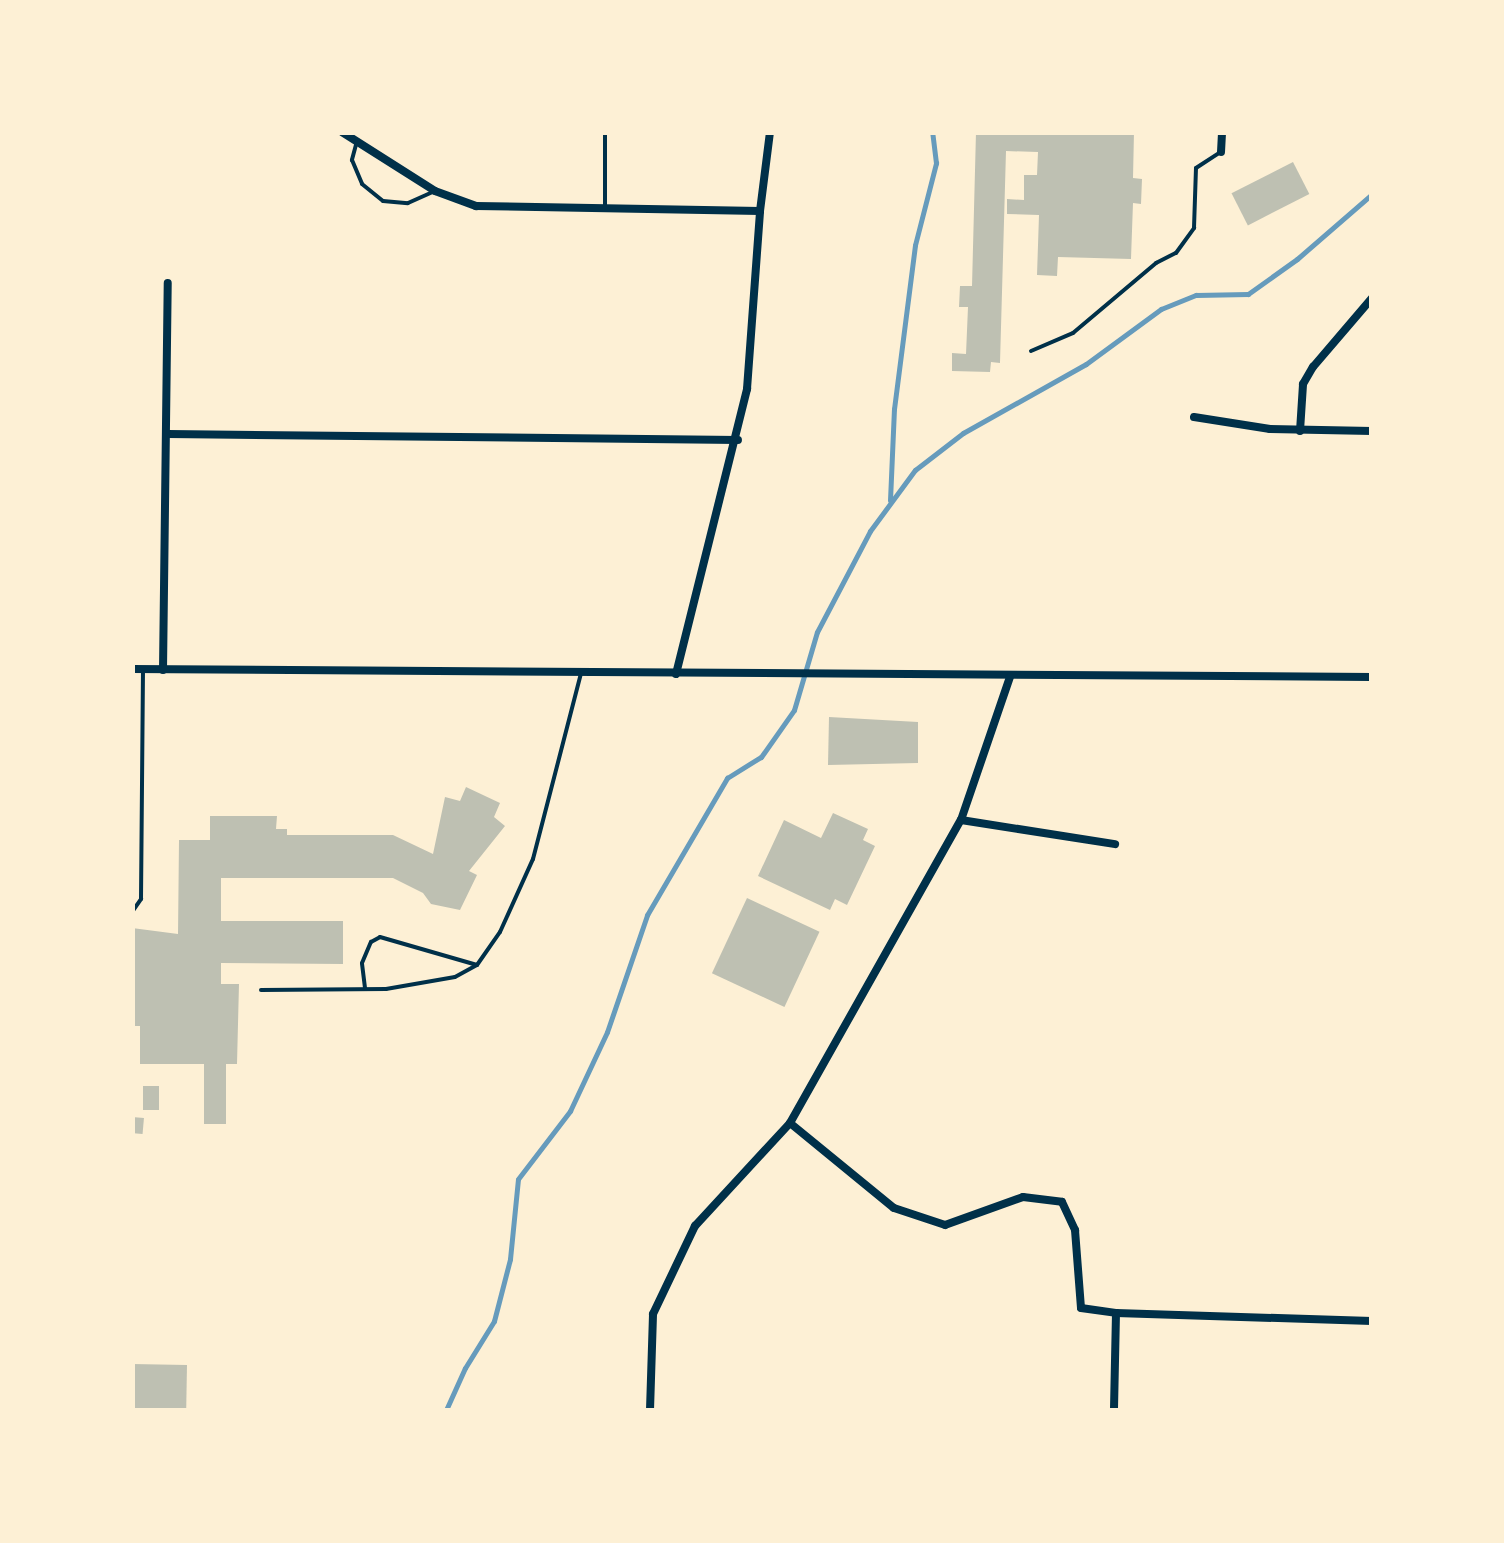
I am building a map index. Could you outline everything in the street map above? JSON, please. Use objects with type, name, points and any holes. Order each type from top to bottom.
[{"type":"street","points":[[342,132],[435,191],[476,206],[760,210]]},
{"type":"street","points":[[676,674],[738,440],[747,389],[760,210],[770,132]]},
{"type":"street","points":[[1221,152],[1222,132]]},
{"type":"street","points":[[163,670],[168,284]]},
{"type":"street","points":[[1300,430],[1304,384],[1313,367],[1372,298]]},
{"type":"street","points":[[1194,417],[1300,430],[1372,432]]},
{"type":"street","points":[[168,434],[738,440]]},
{"type":"street","points":[[132,669],[1372,677]]},
{"type":"street","points":[[650,1410],[653,1314],[695,1226],[790,1123],[961,820],[1010,677]]},
{"type":"street","points":[[961,820],[1116,844]]},
{"type":"street","points":[[790,1123],[894,1208],[945,1225],[1023,1197],[1062,1202],[1075,1230],[1081,1308],[1116,1313],[1372,1321]]},
{"type":"street","points":[[1114,1410],[1116,1313]]},
{"type":"lane","points":[[605,132],[605,208]]},
{"type":"lane","points":[[357,141],[352,160],[362,184],[383,201],[408,203],[435,191]]},
{"type":"lane","points":[[1031,351],[1072,332],[1156,263],[1176,253],[1194,228],[1196,168],[1221,152]]},
{"type":"lane","points":[[132,912],[140,899],[143,669]]},
{"type":"lane","points":[[262,990],[366,990],[428,984],[476,965],[500,932],[533,859],[580,673]]},
{"type":"lane","points":[[366,990],[362,963],[371,942],[380,937],[476,965]]},
{"type":"building","points":[[976,132],[1134,132],[1133,178],[1142,179],[1141,204],[1133,203],[1131,259],[1058,257],[1057,276],[1037,275],[1039,215],[1007,214],[1007,199],[1024,200],[1024,175],[1037,175],[1038,152],[1006,151],[1000,363],[991,362],[990,372],[952,371],[952,353],[966,354],[968,307],[959,307],[960,286],[972,286]]},
{"type":"building","points":[[1293,162],[1309,194],[1248,225],[1232,193]]},
{"type":"building","points":[[829,717],[918,722],[918,763],[828,765]]},
{"type":"building","points":[[466,787],[500,803],[494,817],[505,826],[469,871],[477,875],[460,910],[431,904],[423,893],[393,878],[221,878],[221,921],[343,921],[343,964],[221,963],[221,984],[239,984],[237,1064],[226,1064],[226,1124],[204,1124],[204,1064],[140,1064],[140,1026],[132,1026],[132,928],[178,934],[179,840],[210,840],[210,816],[277,816],[276,829],[287,829],[287,835],[393,835],[433,854],[445,797],[460,801]]},
{"type":"building","points":[[833,813],[868,829],[863,840],[875,846],[847,905],[835,899],[830,910],[758,876],[784,820],[821,838]]},
{"type":"building","points":[[747,898],[820,932],[784,1007],[712,973]]},
{"type":"building","points":[[143,1086],[159,1086],[159,1110],[143,1110]]},
{"type":"building","points":[[132,1117],[144,1118],[143,1134],[132,1133]]},
{"type":"building","points":[[132,1364],[187,1365],[186,1410],[132,1410]]},
{"type":"waterway","points":[[890,500],[894,409],[915,245],[936,163],[932,132]]},
{"type":"waterway","points":[[446,1410],[465,1368],[494,1321],[510,1259],[518,1179],[570,1111],[607,1032],[647,915],[727,778],[761,757],[794,710],[817,632],[870,531],[915,470],[963,433],[1086,364],[1161,309],[1196,295],[1248,294],[1297,259],[1372,194]]}]
